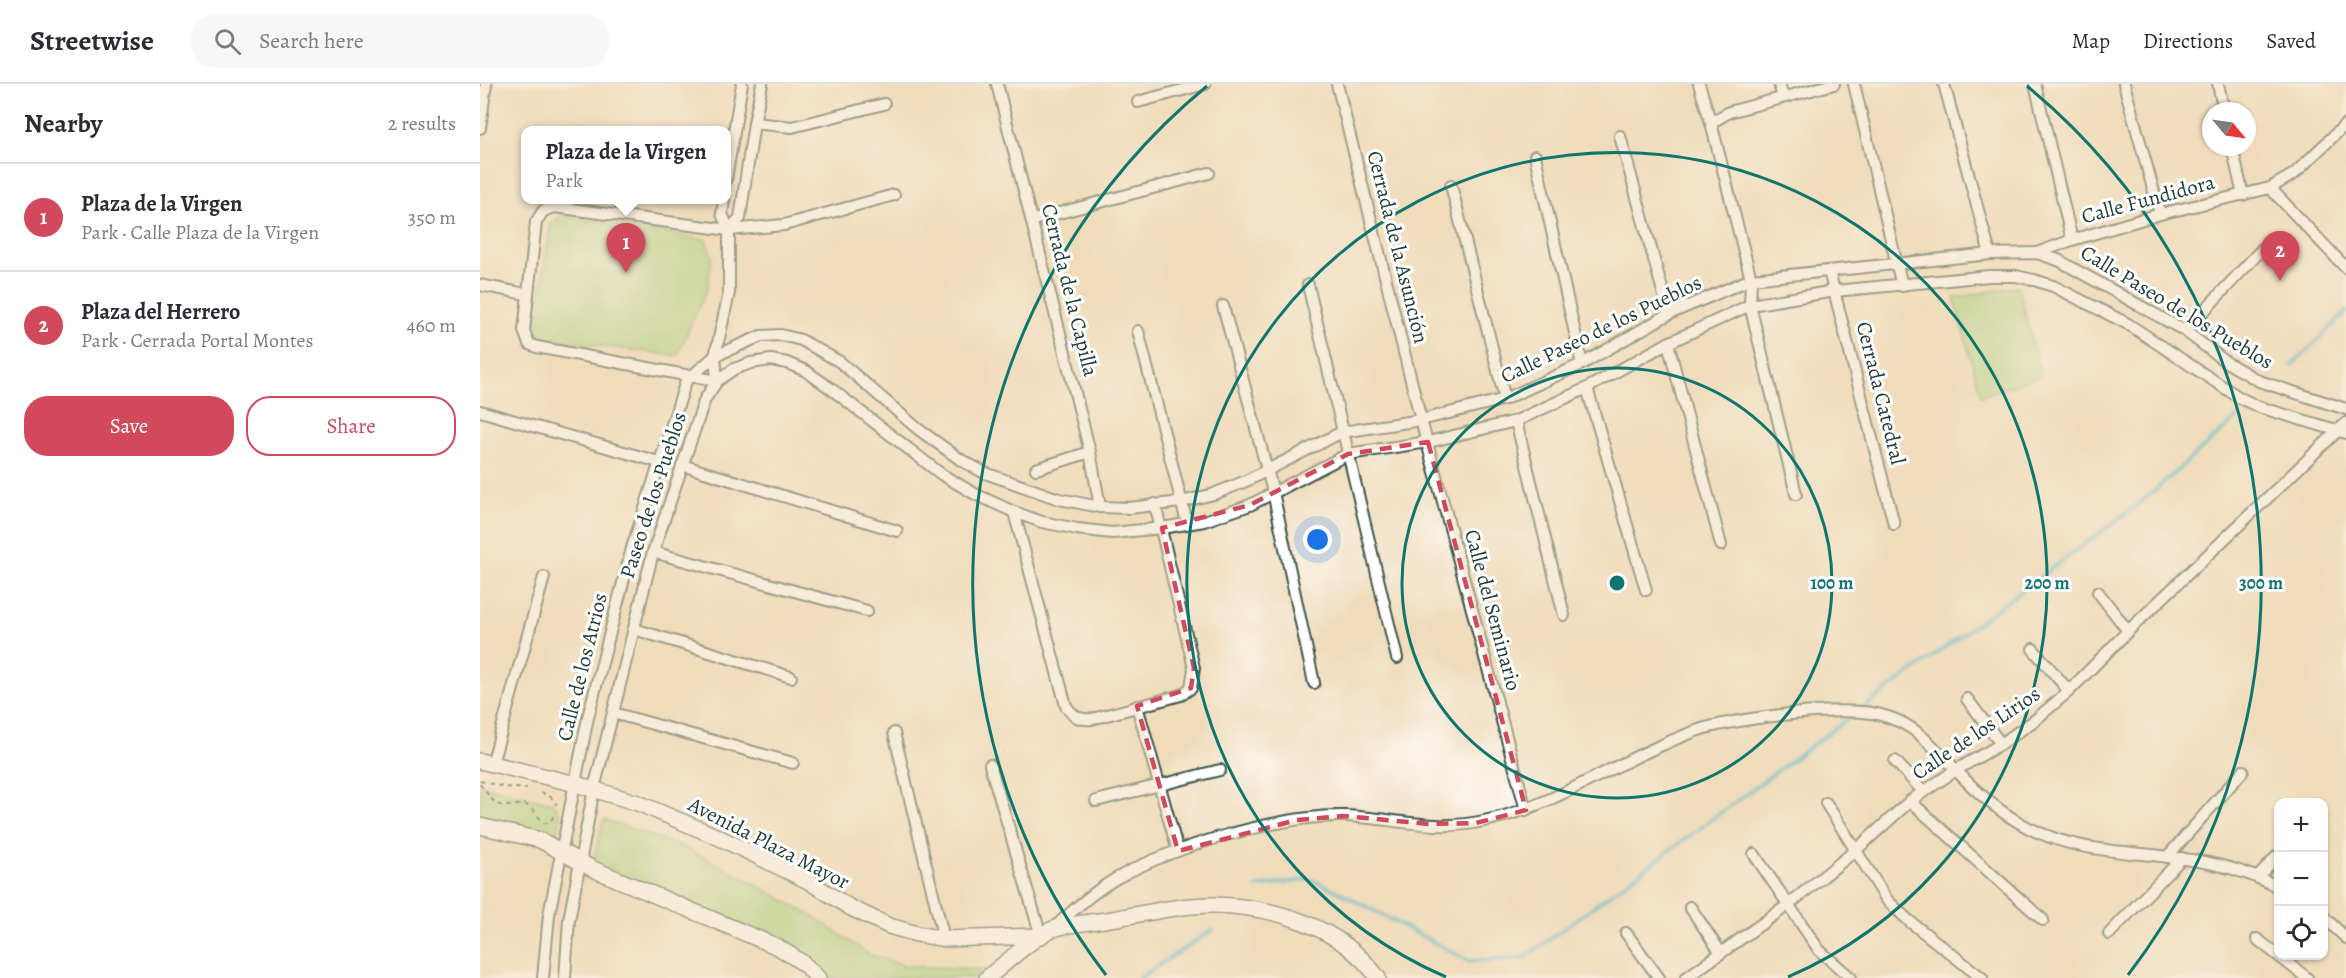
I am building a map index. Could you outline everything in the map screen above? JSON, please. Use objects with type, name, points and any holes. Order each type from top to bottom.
[{"type":"street","points":[[480,128],[486,84]]},
{"type":"street","points":[[731,149],[742,84]]},
{"type":"street","points":[[729,230],[740,218],[762,84]]},
{"type":"street","name":"Cerrada de la Capilla","points":[[997,84],[1090,452],[1100,507]]},
{"type":"street","points":[[1138,102],[1205,84]]},
{"type":"street","name":"Cerrada de la Asunción","points":[[1337,84],[1421,420]]},
{"type":"street","points":[[1699,84],[1750,279],[1750,304],[1796,494]]},
{"type":"street","points":[[1779,84],[1783,97]]},
{"type":"street","points":[[1711,123],[1729,112],[1834,84]]},
{"type":"street","points":[[1854,84],[1902,286]]},
{"type":"street","points":[[1944,84],[1990,254]]},
{"type":"street","points":[[2035,84],[2072,240]]},
{"type":"street","points":[[2124,84],[2160,214]]},
{"type":"street","points":[[2218,84],[2222,102]]},
{"type":"street","points":[[754,123],[792,127],[884,104]]},
{"type":"street","name":"Calle Fundidora","points":[[2037,253],[2072,240],[2160,214],[2270,188],[2294,174],[2346,124]]},
{"type":"street","points":[[1620,136],[1669,314]]},
{"type":"street","points":[[1535,156],[1582,364]]},
{"type":"street","points":[[2234,156],[2243,195]]},
{"type":"street","points":[[1033,220],[1209,174]]},
{"type":"street","points":[[1451,184],[1505,399]]},
{"type":"street","points":[[2270,188],[2346,268]]},
{"type":"street","points":[[723,204],[722,214],[729,230],[729,293],[715,356],[717,381],[537,348],[529,344],[524,331],[526,294],[536,222],[543,211],[554,207],[729,230],[784,225],[894,195]]},
{"type":"street","points":[[2185,331],[2266,245]]},
{"type":"street","name":"Calle Paseo de los Pueblos","points":[[693,375],[715,356],[761,336],[781,335],[801,340],[840,363],[918,429],[961,460],[1018,485],[1059,499],[1100,507],[1128,508],[1214,494],[1246,481],[1342,432],[1421,420],[1505,399],[1582,364],[1669,314],[1750,279],[1990,254],[2037,253],[2058,260],[2185,331],[2226,362],[2259,381],[2346,409]]},
{"type":"street","name":"Cerrada Catedral","points":[[1829,271],[1894,524]]},
{"type":"street","name":"Calle Paseo de los Pueblos","points":[[717,381],[734,369],[751,363],[771,360],[787,363],[806,371],[941,474],[975,494],[1042,522],[1112,533],[1204,521],[1251,505],[1348,454],[1428,442],[1516,421],[1587,388],[1668,343],[1750,304],[1834,291],[1989,276],[2016,276],[2053,286],[2128,324],[2240,398],[2259,407],[2343,429]]},
{"type":"street","points":[[480,285],[526,294]]},
{"type":"street","points":[[1308,285],[1397,658]]},
{"type":"street","points":[[1223,306],[1273,492],[1314,683]]},
{"type":"street","points":[[1138,331],[1187,523]]},
{"type":"street","points":[[1668,343],[1721,545]]},
{"type":"street","points":[[2213,379],[2226,362]]},
{"type":"street","name":"Calle de los Atrios","points":[[543,978],[549,915],[588,717],[632,548],[686,381],[693,375]]},
{"type":"street","name":"Paseo de los Pueblos","points":[[564,978],[569,920],[594,789],[653,552],[705,399],[717,381]]},
{"type":"street","points":[[1587,388],[1646,590]]},
{"type":"street","points":[[480,411],[659,462]]},
{"type":"street","name":"Calle del Seminario","points":[[1421,420],[1526,810]]},
{"type":"street","points":[[1516,421],[1564,615]]},
{"type":"street","name":"Calle de los Lirios","points":[[1686,978],[1788,905],[1857,850],[1923,791],[2036,720],[2069,691],[2128,630],[2343,429]]},
{"type":"street","points":[[1036,469],[1090,452]]},
{"type":"street","points":[[682,465],[897,531]]},
{"type":"street","points":[[1014,512],[1066,706],[1072,715],[1080,720],[1092,719],[1181,694],[1191,688],[1194,668],[1155,504]]},
{"type":"street","points":[[653,552],[867,611]]},
{"type":"street","points":[[486,762],[544,577]]},
{"type":"street","points":[[2098,592],[2128,630]]},
{"type":"street","points":[[634,629],[791,677]]},
{"type":"street","points":[[2033,649],[2069,691]]},
{"type":"street","points":[[1967,699],[2001,744]]},
{"type":"street","points":[[1137,706],[1178,851]]},
{"type":"street","points":[[987,978],[1047,933],[1084,899],[1118,877],[1178,851],[1247,830],[1297,820],[1344,816],[1429,824],[1476,823],[1526,810],[1660,746],[1705,729],[1765,718],[1829,711],[1867,712],[1898,720],[1918,732],[1983,796],[2027,827],[2050,837],[2084,848],[2182,858],[2238,870],[2274,886]]},
{"type":"street","points":[[613,713],[793,763]]},
{"type":"street","points":[[894,734],[944,939]]},
{"type":"street","points":[[1895,761],[1923,791]]},
{"type":"street","name":"Avenida Plaza Mayor","points":[[486,762],[576,784],[638,803],[720,838],[808,881],[851,908],[889,926],[917,934],[944,939],[1047,933],[1175,908],[1211,905],[1244,908],[1283,914],[1317,928],[1340,941],[1367,963],[1377,978]]},
{"type":"street","points":[[990,765],[1047,933]]},
{"type":"street","points":[[1096,801],[1220,770]]},
{"type":"street","points":[[2167,858],[2243,771]]},
{"type":"street","points":[[1910,801],[2043,920]]},
{"type":"street","points":[[1826,803],[1887,900],[1908,920],[1982,978]]},
{"type":"street","points":[[480,826],[540,840],[581,862],[778,947],[803,963],[818,978]]},
{"type":"street","points":[[1754,854],[1819,950],[1851,978]]},
{"type":"street","points":[[2109,934],[2182,858]]},
{"type":"street","points":[[2258,877],[2274,859]]},
{"type":"street","points":[[1690,907],[1721,953]]},
{"type":"street","points":[[2328,921],[2346,938]]},
{"type":"street","points":[[1626,933],[1659,978]]},
{"type":"street","points":[[2257,939],[2307,978]]},
{"type":"path","points":[[480,783],[535,789],[551,797],[557,804],[555,813],[550,822],[544,823],[525,804],[503,807],[496,805],[480,783]]},
{"type":"highlighted area","points":[[1428,442],[1526,810],[1476,823],[1429,824],[1344,816],[1297,820],[1178,851],[1137,706],[1191,688],[1194,668],[1162,528],[1250,505],[1348,454]]},
{"type":"green space","points":[[562,215],[706,240],[712,257],[707,289],[677,356],[541,338],[534,328],[551,224]]},
{"type":"green space","points":[[2018,286],[2041,376],[1981,396],[1954,298]]},
{"type":"green space","points":[[480,785],[552,803],[560,816],[554,842],[480,831]]},
{"type":"green space","points":[[605,820],[683,847],[742,877],[809,914],[870,955],[907,966],[981,969],[987,971],[988,978],[817,978],[782,957],[591,872],[602,824]]},
{"type":"waterway","points":[[2292,365],[2346,312]]},
{"type":"waterway","points":[[1257,887],[1310,879],[1469,961],[1524,958],[2139,504],[2237,418]]},
{"type":"waterway","points":[[1139,978],[1213,930]]},
{"type":"place","name":"Plaza de la Virgen","points":[[626,273]]},
{"type":"place","name":"Plaza del Herrero","points":[[2280,281]]}]
